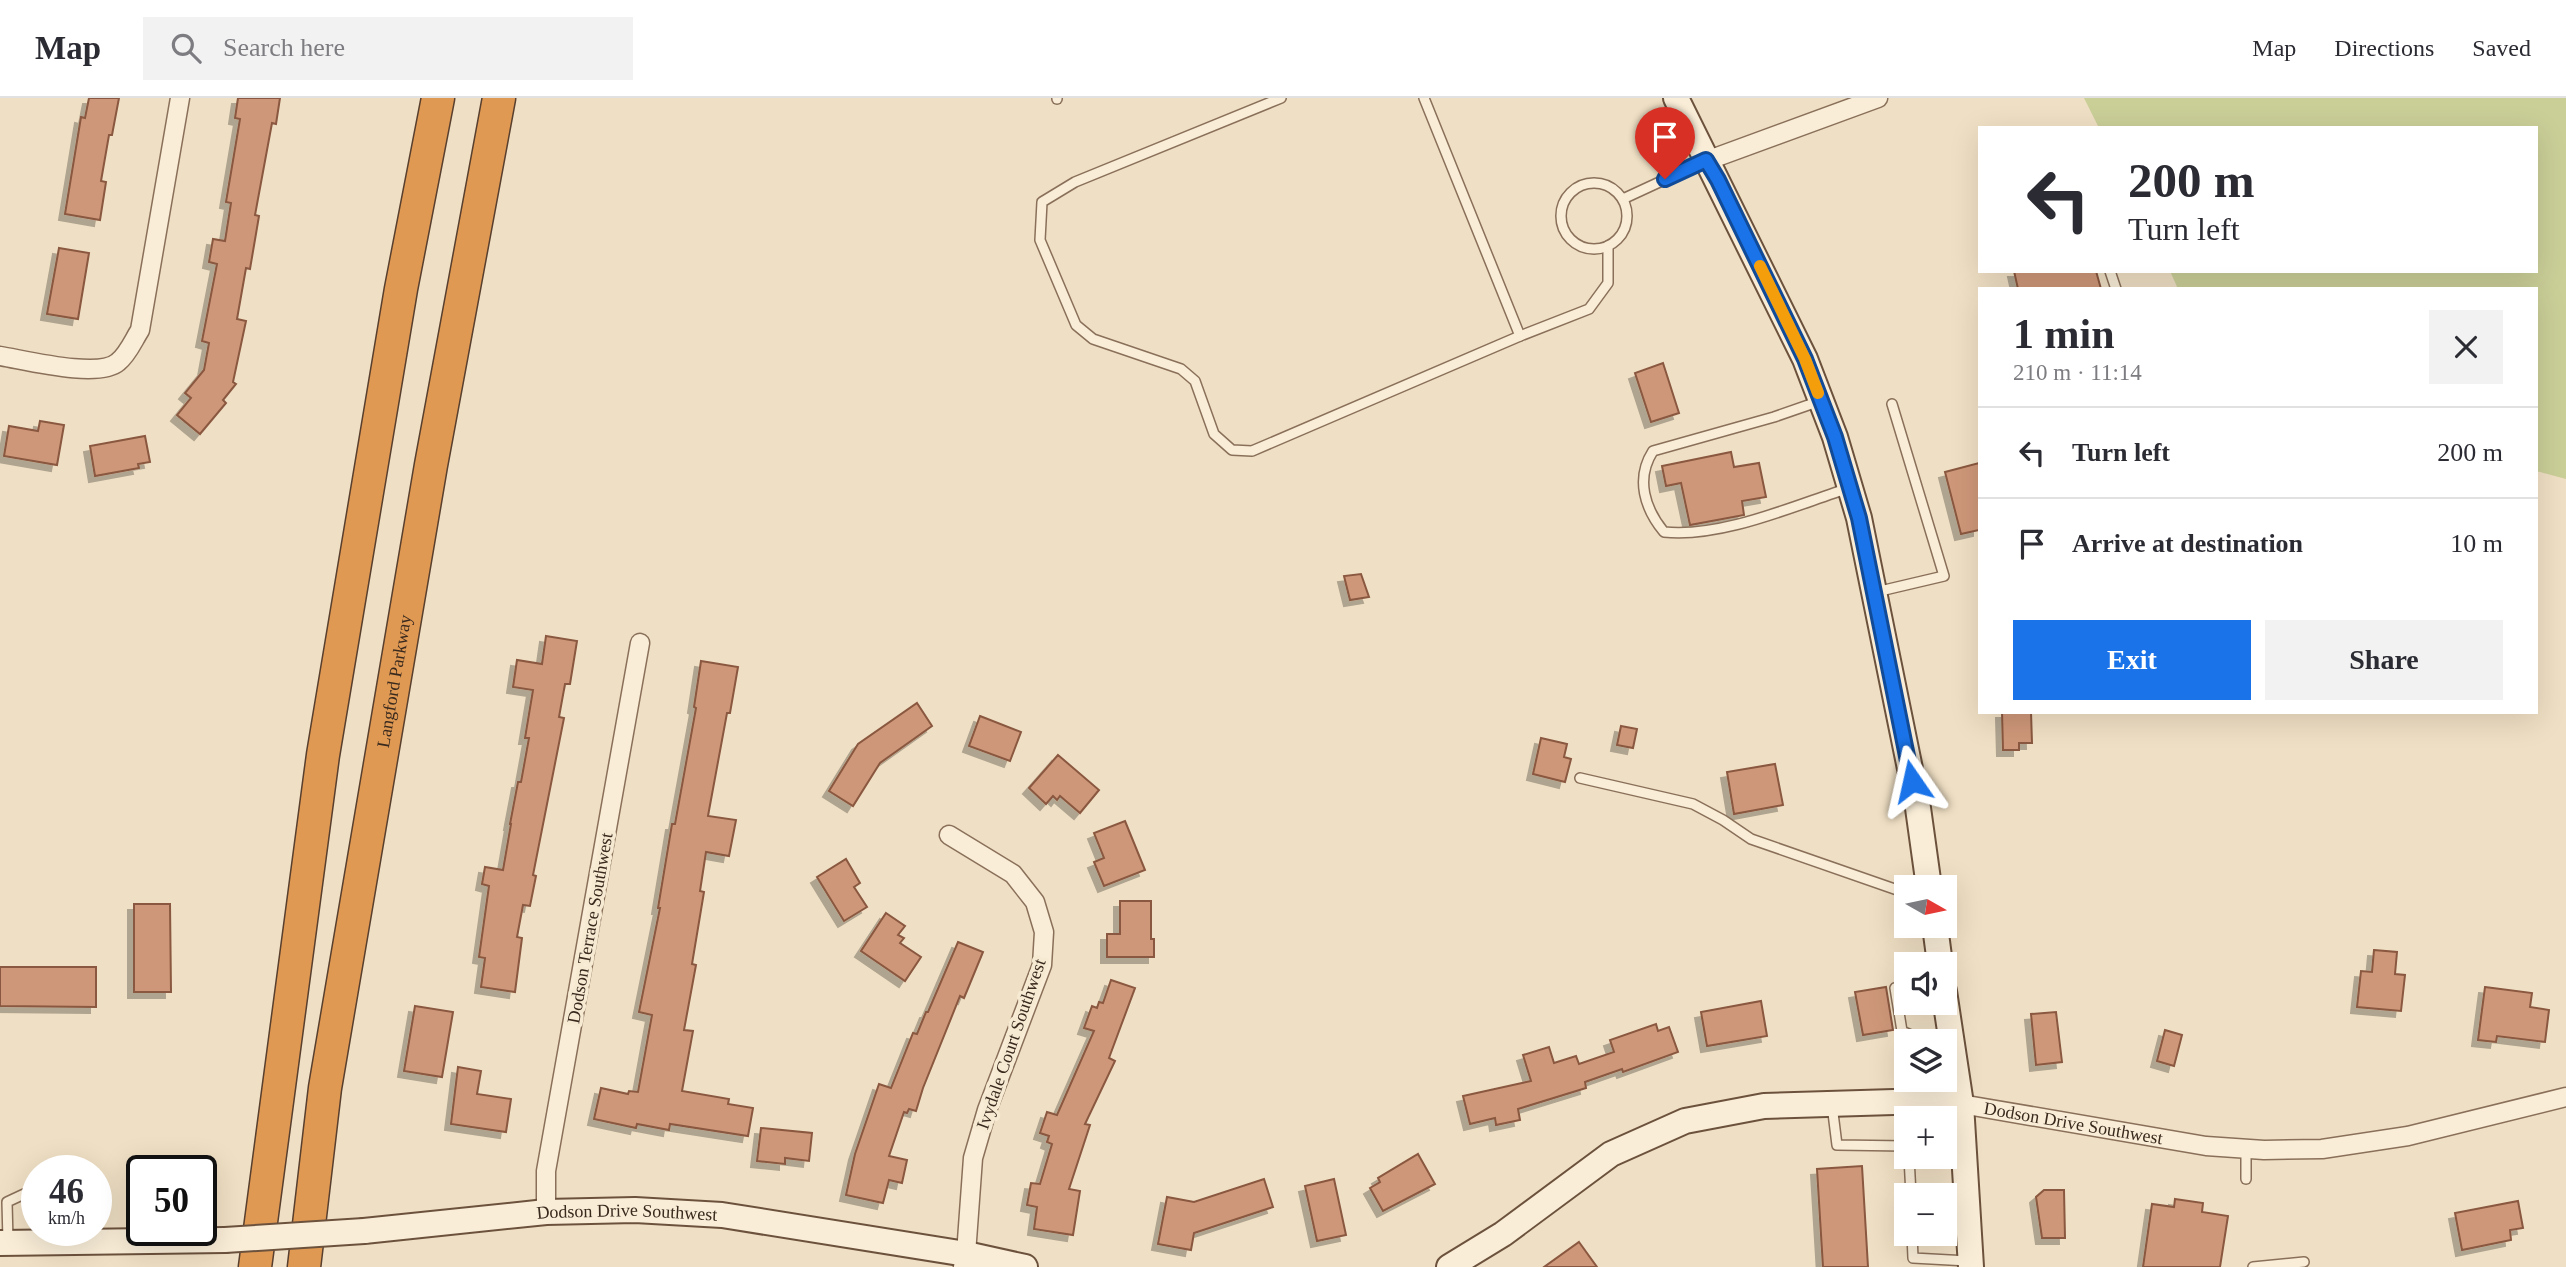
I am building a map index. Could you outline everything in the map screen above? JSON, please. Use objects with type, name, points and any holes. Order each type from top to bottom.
[{"type":"highway","points":[[254,1267],[324,746],[401,289],[438,98]]},
{"type":"highway","name":"Langford Parkway","points":[[304,1267],[325,1088],[431,465],[499,98]]},
{"type":"street","points":[[0,356],[81,370],[116,365],[126,354],[139,330],[180,98]]},
{"type":"street","points":[[1676,98],[1805,359],[1835,437],[1859,518],[1917,808],[1927,875]]},
{"type":"street","points":[[1706,160],[1838,108],[1878,98]]},
{"type":"street","name":"Dodson Terrace Southwest","points":[[546,1212],[546,1171],[640,643]]},
{"type":"street","name":"Ivydale Court Southwest","points":[[949,835],[1013,874],[1035,902],[1044,932],[1042,965],[987,1110],[973,1158],[964,1261]]},
{"type":"street","points":[[1957,1087],[1961,1104],[1971,1264]]},
{"type":"street","name":"Dodson Drive Southwest","points":[[1450,1267],[1503,1234],[1611,1154],[1685,1121],[1764,1106],[1927,1101],[1961,1104],[2206,1146],[2322,1149],[2408,1136],[2566,1097]]},
{"type":"street","name":"Dodson Drive Southwest","points":[[4,1243],[225,1240],[364,1231],[546,1212],[635,1210],[722,1215],[964,1261],[1025,1267]]},
{"type":"lane","points":[[1281,98],[1075,182],[1042,202],[1040,240],[1076,325],[1093,339],[1181,369],[1195,381],[1214,434],[1232,450],[1252,451],[1520,336],[1590,309],[1608,283],[1608,246]]},
{"type":"lane","points":[[1424,98],[1520,336]]},
{"type":"lane","points":[[1625,198],[1706,160]]},
{"type":"lane","points":[[1585,183],[1607,184],[1625,198],[1628,220],[1624,231],[1608,246],[1587,249],[1576,244],[1562,227],[1560,216],[1567,195],[1585,183]]},
{"type":"lane","points":[[1821,401],[1653,451],[1644,471],[1644,495],[1652,517],[1664,533],[1682,534],[1701,533],[1780,512],[1850,487]]},
{"type":"lane","points":[[1874,592],[1944,576],[1892,404]]},
{"type":"lane","points":[[1580,778],[1693,804],[1751,839],[1894,888]]},
{"type":"lane","points":[[1831,1104],[1837,1145],[1894,1146]]},
{"type":"lane","points":[[2246,1149],[2246,1179]]},
{"type":"lane","points":[[4,1243],[7,1202],[21,1195]]},
{"type":"lane","points":[[1912,1246],[1913,1258],[1971,1264]]},
{"type":"lane","points":[[2253,1267],[2304,1262]]},
{"type":"green space","points":[[2084,98],[2566,98],[2566,479],[2538,472],[2538,287],[2177,287],[2171,273],[2538,273],[2538,126],[2098,126]]},
{"type":"building","points":[[89,98],[119,98],[101,181],[106,182],[100,220],[65,214],[81,117],[85,118]]},
{"type":"building","points":[[238,98],[280,98],[276,124],[272,123],[255,215],[259,216],[250,269],[246,268],[237,319],[246,321],[233,382],[236,384],[223,400],[226,403],[200,434],[177,415],[191,398],[185,393],[204,370],[209,343],[202,341],[217,264],[209,262],[213,239],[225,241],[231,203],[226,202],[240,119],[235,118]]},
{"type":"building","points":[[59,248],[89,253],[78,319],[47,314]]},
{"type":"building","points":[[2014,273],[2097,273],[2100,287],[2018,287]]},
{"type":"building","points":[[1663,363],[1679,413],[1651,422],[1635,373]]},
{"type":"building","points":[[40,421],[64,425],[57,465],[4,456],[9,426],[38,431]]},
{"type":"building","points":[[145,436],[150,462],[138,464],[139,468],[95,476],[90,446]]},
{"type":"building","points":[[1731,452],[1734,467],[1759,463],[1766,497],[1742,501],[1744,515],[1690,525],[1681,483],[1666,486],[1662,466]]},
{"type":"building","points":[[1978,463],[1978,530],[1961,534],[1945,472]]},
{"type":"building","points":[[1361,574],[1369,597],[1350,600],[1344,576]]},
{"type":"building","points":[[546,636],[577,641],[570,684],[565,684],[559,717],[564,718],[533,875],[536,876],[530,906],[523,905],[517,937],[522,938],[515,992],[481,987],[485,958],[479,957],[489,886],[482,884],[485,867],[503,870],[518,782],[521,782],[529,738],[525,738],[533,690],[513,687],[517,660],[542,664]]},
{"type":"building","points":[[701,661],[738,667],[708,816],[736,820],[729,856],[706,852],[700,891],[704,892],[692,964],[696,965],[684,1030],[693,1031],[682,1091],[729,1099],[728,1104],[753,1108],[748,1136],[670,1124],[669,1130],[637,1124],[636,1128],[594,1119],[601,1088],[628,1094],[629,1091],[638,1092],[652,1015],[639,1012],[660,908],[672,824],[675,824],[696,708]]},
{"type":"building","points":[[917,703],[932,726],[880,763],[853,806],[829,791],[858,744]]},
{"type":"building","points":[[2002,714],[2031,714],[2032,743],[2019,743],[2019,750],[2003,750]]},
{"type":"building","points":[[980,716],[1021,732],[1010,761],[969,746]]},
{"type":"building","points":[[1621,726],[1637,729],[1633,748],[1617,745]]},
{"type":"building","points":[[1541,738],[1567,744],[1564,757],[1571,759],[1565,782],[1533,774]]},
{"type":"building","points":[[1058,755],[1099,790],[1080,813],[1060,796],[1057,800],[1053,796],[1046,804],[1029,788]]},
{"type":"building","points":[[1775,764],[1783,805],[1734,814],[1727,772]]},
{"type":"building","points":[[1125,821],[1145,870],[1104,886],[1094,862],[1104,858],[1094,833]]},
{"type":"building","points":[[846,859],[860,883],[854,887],[867,907],[844,921],[817,877]]},
{"type":"building","points":[[1120,901],[1151,901],[1154,957],[1107,957],[1107,934],[1120,934]]},
{"type":"building","points":[[134,904],[170,904],[171,992],[134,992]]},
{"type":"building","points":[[886,913],[905,926],[898,935],[904,938],[900,943],[921,957],[905,981],[861,951]]},
{"type":"building","points":[[958,942],[983,952],[964,998],[960,996],[916,1111],[909,1109],[907,1113],[904,1112],[889,1156],[907,1160],[902,1183],[889,1180],[883,1203],[846,1195],[855,1154],[879,1084],[891,1088],[913,1033],[917,1034],[928,1012]]},
{"type":"building","points":[[2374,950],[2397,952],[2395,974],[2405,975],[2401,1011],[2357,1007],[2361,971],[2372,972]]},
{"type":"building","points":[[0,967],[96,967],[96,1007],[0,1006]]},
{"type":"building","points":[[1111,980],[1135,988],[1109,1058],[1115,1061],[1085,1124],[1090,1125],[1069,1189],[1080,1191],[1073,1235],[1034,1229],[1037,1207],[1027,1205],[1031,1183],[1040,1184],[1052,1144],[1047,1142],[1049,1136],[1040,1133],[1047,1112],[1057,1115],[1094,1031],[1084,1028],[1092,1006],[1097,1008],[1099,1002],[1103,1003]]},
{"type":"building","points":[[1886,987],[1893,1030],[1863,1035],[1855,992]]},
{"type":"building","points":[[2485,987],[2532,993],[2530,1007],[2549,1010],[2545,1042],[2497,1036],[2496,1042],[2478,1040]]},
{"type":"building","points":[[1761,1001],[1767,1036],[1707,1046],[1701,1012]]},
{"type":"building","points":[[415,1006],[453,1012],[442,1077],[404,1071]]},
{"type":"building","points":[[2056,1012],[2062,1062],[2036,1065],[2031,1014]]},
{"type":"building","points":[[1656,1024],[1658,1031],[1669,1027],[1678,1052],[1623,1072],[1622,1069],[1585,1082],[1586,1088],[1518,1109],[1520,1120],[1496,1125],[1495,1118],[1470,1124],[1463,1096],[1531,1081],[1523,1055],[1549,1047],[1554,1063],[1576,1056],[1579,1064],[1614,1052],[1610,1040]]},
{"type":"building","points":[[2165,1030],[2182,1035],[2174,1066],[2157,1061]]},
{"type":"building","points":[[458,1067],[481,1071],[477,1094],[511,1099],[506,1132],[451,1124]]},
{"type":"building","points":[[761,1128],[812,1133],[809,1161],[785,1158],[785,1164],[757,1161]]},
{"type":"building","points":[[1418,1154],[1435,1184],[1383,1211],[1370,1188],[1380,1182],[1378,1178]]},
{"type":"building","points":[[1862,1166],[1868,1267],[1823,1267],[1817,1169]]},
{"type":"building","points":[[1264,1179],[1273,1207],[1194,1233],[1191,1250],[1158,1244],[1167,1197],[1194,1202]]},
{"type":"building","points":[[1334,1179],[1346,1235],[1317,1241],[1305,1186]]},
{"type":"building","points":[[2044,1190],[2064,1190],[2065,1238],[2042,1238],[2036,1197]]},
{"type":"building","points":[[2175,1199],[2203,1203],[2202,1212],[2228,1216],[2220,1267],[2143,1267],[2152,1204],[2174,1207]]},
{"type":"building","points":[[2518,1201],[2523,1228],[2510,1230],[2511,1240],[2462,1250],[2455,1213]]},
{"type":"building","points":[[1579,1242],[1597,1267],[1544,1267]]},
{"type":"slow traffic","points":[[1760,266],[1805,359],[1818,393]]},
{"type":"route","points":[[1665,179],[1706,160],[1805,359],[1835,437],[1859,518],[1912,781]]}]
